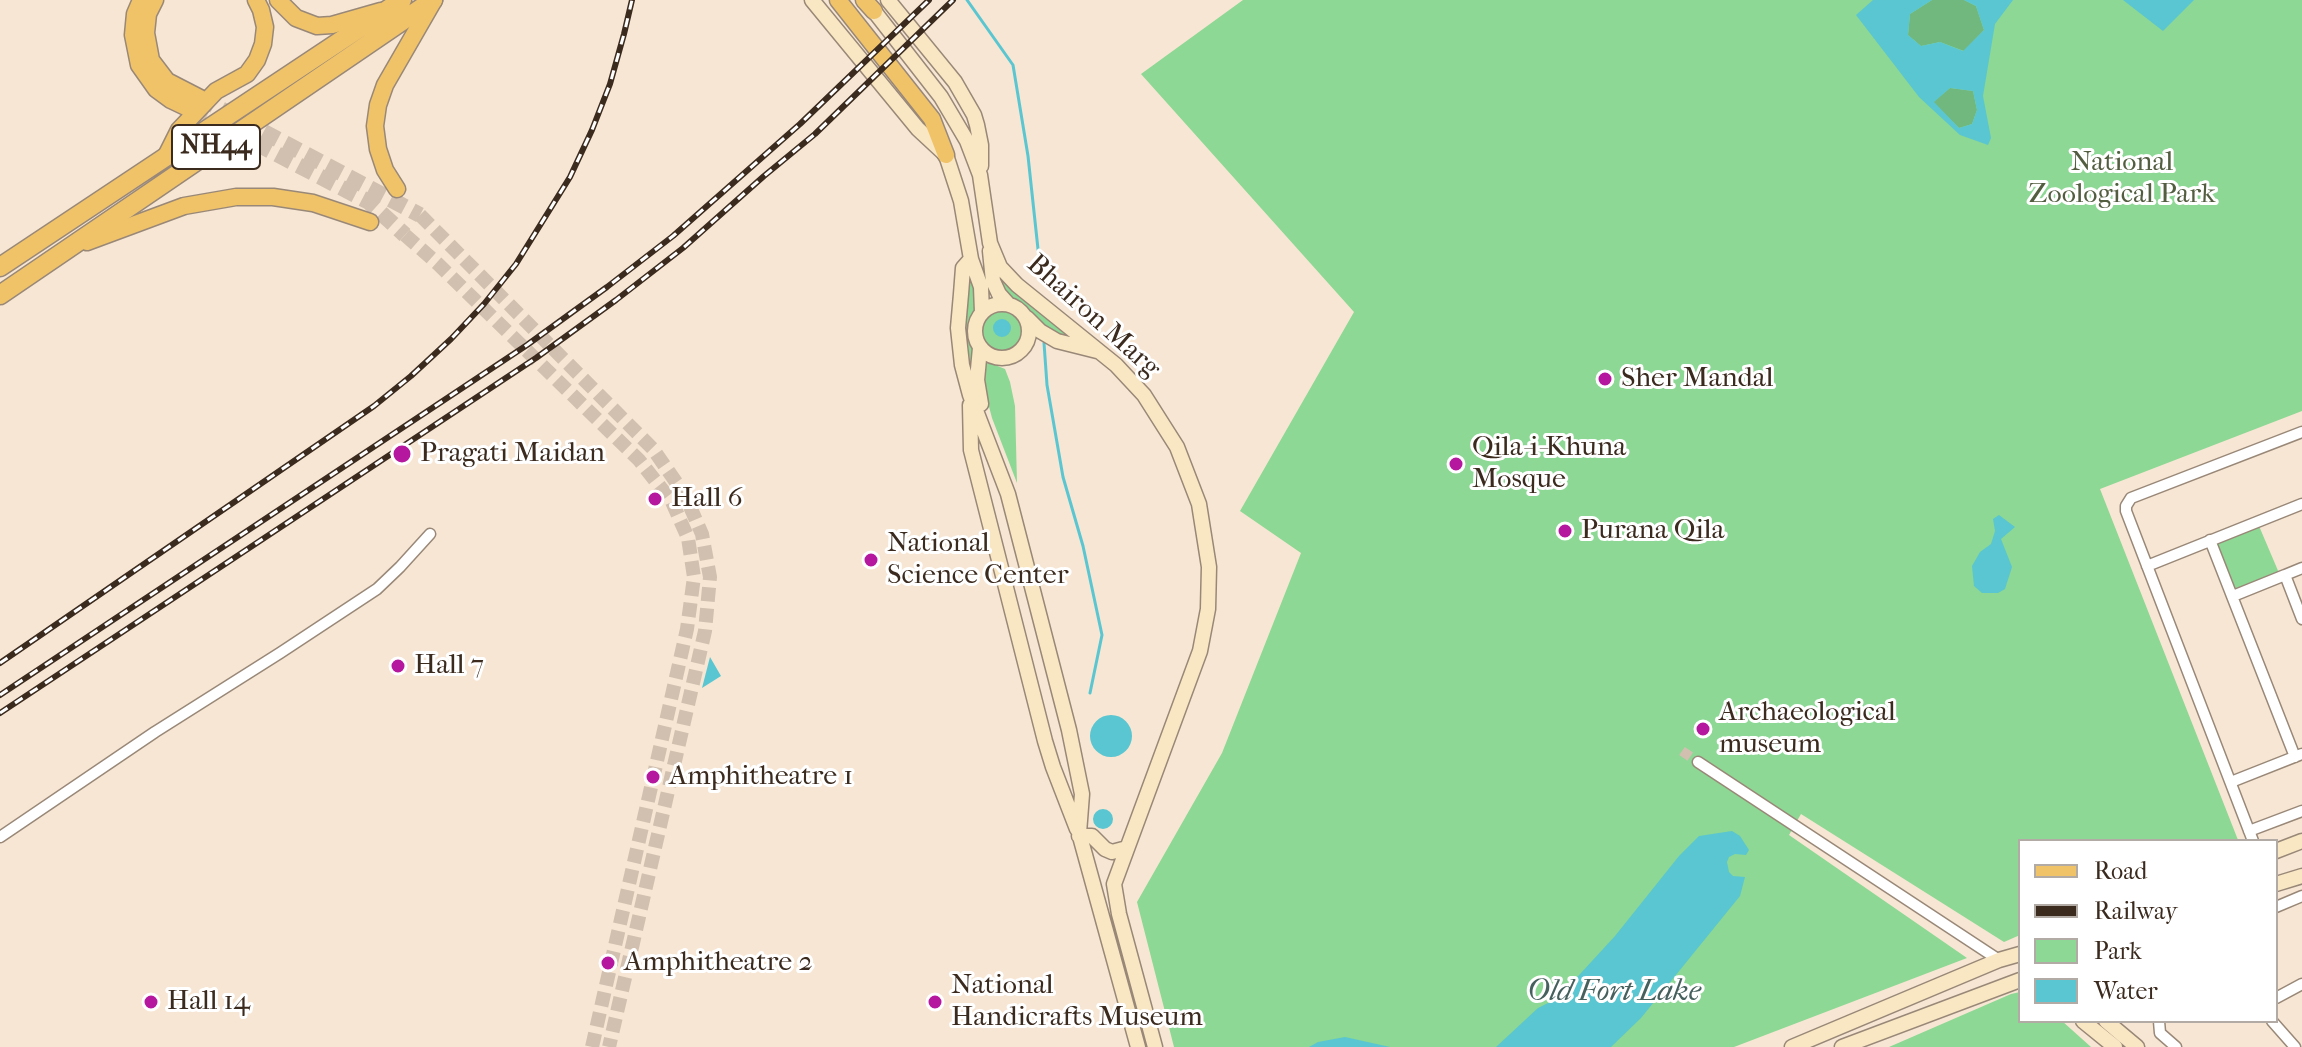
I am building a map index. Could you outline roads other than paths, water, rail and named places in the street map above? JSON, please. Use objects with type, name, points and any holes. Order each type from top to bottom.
[{"type":"highway","name":"NH44","points":[[0,295],[433,0]]},
{"type":"highway","name":"NH44","points":[[0,267],[398,2]]},
{"type":"main road","points":[[141,0],[135,14],[133,35],[139,65],[156,89],[171,100],[196,104],[167,81],[151,60],[146,42],[146,23],[155,0]]},
{"type":"main road","points":[[165,158],[179,130],[188,120],[216,91],[247,74],[257,60],[265,27],[256,0]]},
{"type":"main road","points":[[278,0],[296,18],[317,26],[332,25],[398,2]]},
{"type":"main road","points":[[397,189],[385,170],[378,149],[375,126],[378,105],[385,85],[433,0]]},
{"type":"main road","points":[[812,0],[918,129],[946,155]]},
{"type":"main road","points":[[838,0],[932,119],[961,201],[970,253],[981,287],[982,312]]},
{"type":"main road","name":"Bhairon Marg","points":[[874,3],[941,97],[967,141],[980,175],[995,258],[1007,275],[1101,352],[1144,395],[1177,447],[1199,504],[1209,567],[1208,609],[1198,661],[1114,884]]},
{"type":"main road","points":[[68,249],[184,206],[236,197],[273,197],[313,203],[370,222]]},
{"type":"main road","points":[[1079,835],[1082,794],[1069,730],[1008,494],[970,395],[962,365],[958,328],[963,268],[970,253],[990,243],[993,281],[1008,304],[1057,341],[1101,352]]},
{"type":"main road","points":[[1008,304],[991,305],[982,312],[975,327],[975,338],[980,348],[995,358],[1016,354],[1025,347],[1029,335],[1026,318]]},
{"type":"main road","points":[[980,348],[977,380],[988,443]]},
{"type":"main road","points":[[970,395],[971,450],[1053,767],[1096,891],[1132,1043]]},
{"type":"main road","points":[[1032,689],[1049,651]]},
{"type":"main road","points":[[1079,835],[1092,836],[1112,852],[1127,848]]},
{"type":"main road","points":[[2278,850],[2302,841]]},
{"type":"main road","points":[[2278,883],[2302,876]]},
{"type":"main road","points":[[1096,891],[1102,877],[1110,878],[1114,884],[1119,914],[1155,1047]]},
{"type":"main road","points":[[1792,1047],[2018,955]]},
{"type":"main road","points":[[1842,1047],[2018,981]]},
{"type":"main road","points":[[2087,1023],[2137,1047]]},
{"type":"street","points":[[2302,432],[2131,498],[2126,506],[2251,836],[2302,811]]},
{"type":"street","points":[[2147,566],[2302,504]]},
{"type":"street","points":[[0,837],[155,732],[377,589],[430,534]]},
{"type":"street","points":[[2210,540],[2299,756],[2231,782]]},
{"type":"street","points":[[2233,596],[2302,568]]},
{"type":"street","points":[[2285,575],[2302,619]]},
{"type":"street","points":[[1698,762],[1999,960]]},
{"type":"street","points":[[2278,906],[2302,896]]},
{"type":"street","points":[[2278,997],[2302,984]]},
{"type":"street","points":[[2159,1023],[2160,1033],[2176,1047]]},
{"type":"street","points":[[2274,1023],[2290,1045]]},
{"type":"water","points":[[1873,0],[1932,0],[1910,14],[1908,35],[1921,46],[1940,42],[1963,51],[1984,30],[1976,6],[1964,0],[2013,0],[1995,24],[1983,96],[1991,138],[1988,145],[1960,135],[1919,97],[1856,15]],"holes":[[[1950,88],[1973,91],[1977,110],[1972,124],[1959,128],[1934,102]]]},
{"type":"water","points":[[2123,0],[2194,0],[2163,31]]},
{"type":"water","points":[[998,319],[1006,319],[1011,328],[1009,335],[998,337],[993,332],[993,324]]},
{"type":"water","points":[[1999,515],[2015,527],[2001,539],[2012,567],[2005,589],[1998,593],[1982,593],[1974,586],[1972,566],[1980,552],[1991,544],[1995,531],[1993,519]]},
{"type":"water","points":[[710,657],[721,676],[702,688]]},
{"type":"water","points":[[1111,715],[1126,721],[1132,736],[1126,751],[1111,757],[1096,751],[1090,736],[1096,721]]},
{"type":"water","points":[[1103,809],[1110,812],[1113,819],[1110,826],[1103,829],[1096,826],[1093,819],[1096,812]]},
{"type":"water","name":"Old Fort Lake","points":[[1732,831],[1740,836],[1749,850],[1746,855],[1729,857],[1727,862],[1733,876],[1745,877],[1740,896],[1641,1018],[1611,1047],[1496,1047],[1538,1008],[1558,998],[1699,836]]},
{"type":"water","points":[[1345,1037],[1390,1047],[1309,1047],[1318,1042]]},
{"type":"waterway","points":[[967,0],[1013,65],[1028,156],[1041,277]]},
{"type":"waterway","points":[[1044,343],[1047,385],[1063,477],[1083,546],[1102,635],[1090,693]]},
{"type":"tunnel","points":[[200,98],[420,215]]},
{"type":"tunnel","points":[[192,110],[369,202],[405,235]]},
{"type":"tunnel","points":[[420,215],[653,449],[685,495],[702,534],[710,577],[705,631],[609,1047]]},
{"type":"tunnel","points":[[405,235],[639,460],[672,502],[688,538],[694,577],[687,629],[592,1047]]},
{"type":"tunnel","points":[[1682,751],[1698,762]]},
{"type":"railway","points":[[0,663],[374,406],[451,339],[516,264],[570,177],[610,84],[632,0]]},
{"type":"railway","points":[[0,695],[527,345],[607,287],[673,236],[800,124],[929,0]]},
{"type":"railway","points":[[0,713],[536,358],[616,300],[683,248],[815,134],[953,0]]},
{"type":"place","name":"Sher Mandal","points":[[1605,379]]},
{"type":"place","name":"Pragati Maidan","points":[[402,454]]},
{"type":"place","name":"Qila-i-Khuna Mosque","points":[[1456,464]]},
{"type":"place","name":"Hall 6","points":[[655,499]]},
{"type":"place","name":"Purana Qila","points":[[1565,531]]},
{"type":"place","name":"National Science Center","points":[[871,560]]},
{"type":"place","name":"Hall 7","points":[[398,666]]},
{"type":"place","name":"Archaeological museum","points":[[1703,729]]},
{"type":"place","name":"Amphitheatre 1","points":[[653,777]]},
{"type":"place","name":"Amphitheatre 2","points":[[608,963]]},
{"type":"place","name":"Hall 14","points":[[151,1002]]},
{"type":"place","name":"National Handicrafts Museum","points":[[935,1002]]},
{"type":"park label","name":"National Zoological Park","points":[[2122,179]]}]
